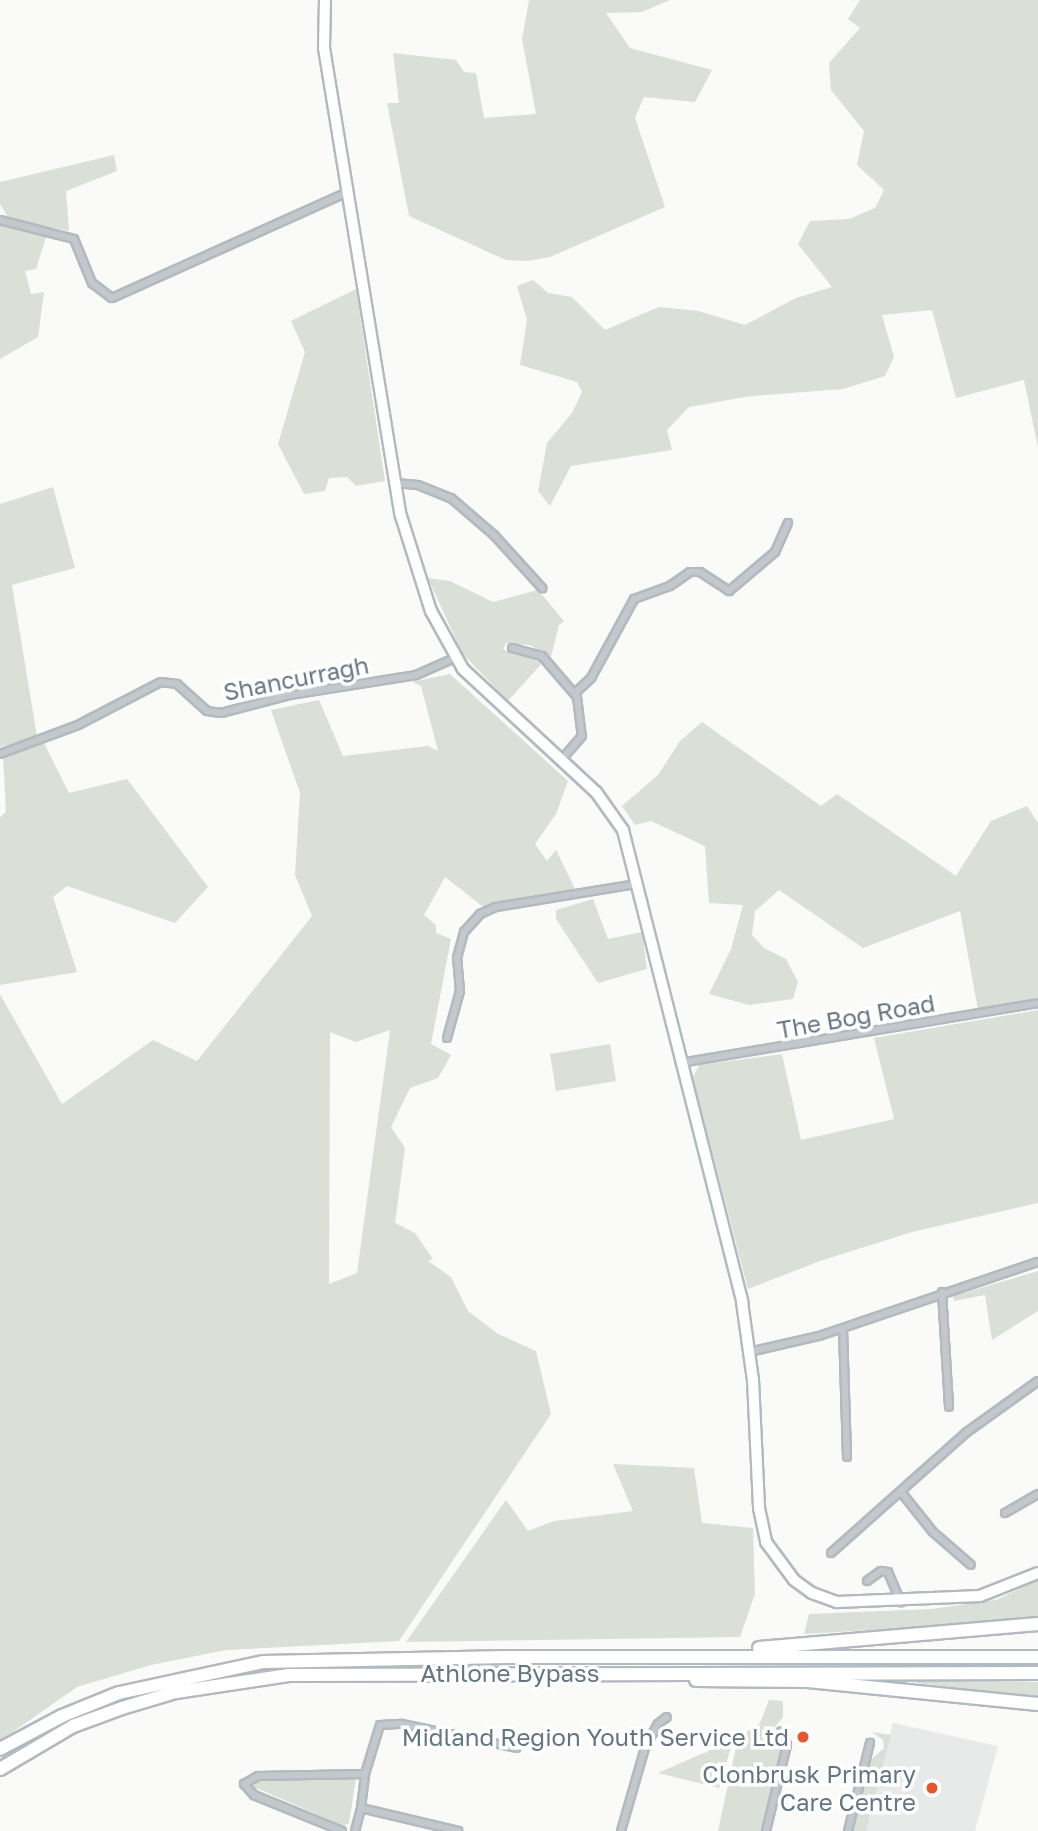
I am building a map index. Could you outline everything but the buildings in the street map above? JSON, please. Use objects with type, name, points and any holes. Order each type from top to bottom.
[{"type":"highway","points":[[640,1656],[1038,1624]]},
{"type":"highway","name":"Athlone Bypass","points":[[0,1749],[62,1716],[119,1693],[228,1667],[314,1659],[1038,1657]]},
{"type":"highway","points":[[568,1672],[617,1679],[808,1681],[1038,1703]]},
{"type":"highway","name":"Athlone Bypass","points":[[0,1769],[85,1722],[176,1692],[232,1682],[342,1674],[1038,1673]]},
{"type":"street","points":[[325,0],[324,48],[346,193],[393,483],[416,571],[455,658],[596,792],[623,830],[742,1302],[749,1352],[760,1523],[770,1551],[794,1580],[823,1598],[901,1602],[989,1594],[1038,1573]]},
{"type":"street","points":[[0,220],[75,239],[92,283],[112,298],[346,193]]},
{"type":"street","points":[[393,483],[418,485],[451,498],[494,536],[542,588]]},
{"type":"street","points":[[575,693],[591,678],[634,600],[670,586],[690,572],[700,572],[729,591],[775,552],[788,523]]},
{"type":"street","points":[[512,648],[542,656],[575,693],[582,736],[562,759]]},
{"type":"street","name":"Shancurragh","points":[[0,754],[78,725],[160,682],[177,684],[207,710],[221,713],[290,695],[416,675],[455,658]]},
{"type":"street","points":[[447,1038],[460,991],[457,958],[464,932],[480,914],[496,907],[637,884]]},
{"type":"street","name":"The Bog Road","points":[[680,1063],[1038,1003]]},
{"type":"street","points":[[749,1352],[843,1329],[942,1292],[1038,1262]]},
{"type":"street","points":[[942,1292],[949,1407]]},
{"type":"street","points":[[843,1329],[848,1457]]},
{"type":"street","points":[[831,1553],[940,1457],[1038,1381]]},
{"type":"street","points":[[901,1492],[933,1532],[971,1565]]},
{"type":"street","points":[[1005,1513],[1038,1494]]},
{"type":"street","points":[[867,1581],[881,1571],[888,1572],[901,1602]]},
{"type":"street","points":[[621,1831],[645,1748],[658,1724],[667,1717]]},
{"type":"street","points":[[355,1831],[365,1774],[380,1725],[402,1724],[517,1748]]},
{"type":"street","points":[[766,1831],[787,1745],[781,1731]]},
{"type":"street","points":[[848,1831],[870,1743]]},
{"type":"street","points":[[342,1831],[254,1795],[244,1784],[258,1776],[365,1774]]},
{"type":"street","points":[[361,1808],[458,1831]]},
{"type":"shaded area","points":[[529,0],[670,0],[642,12],[606,13],[630,48],[712,70],[695,102],[644,97],[635,118],[665,207],[550,257],[528,261],[506,260],[409,216],[387,103],[399,103],[393,53],[456,60],[464,72],[476,73],[484,118],[536,114],[522,39]]},
{"type":"shaded area","points":[[860,0],[1038,0],[1038,448],[1024,380],[956,398],[932,310],[882,315],[894,357],[885,376],[843,389],[751,396],[689,407],[667,430],[672,450],[571,466],[550,506],[538,491],[547,443],[572,413],[582,392],[577,382],[520,365],[527,320],[517,286],[533,280],[548,293],[572,297],[605,330],[659,307],[698,311],[745,325],[796,298],[832,287],[798,244],[810,221],[849,219],[875,208],[884,190],[857,165],[864,131],[831,90],[829,63],[860,28],[848,19]]},
{"type":"shaded area","points":[[114,155],[117,171],[66,191],[69,231],[9,219],[0,204],[0,182]]},
{"type":"shaded area","points":[[0,224],[47,234],[36,269],[25,271],[31,294],[44,292],[38,337],[0,359]]},
{"type":"shaded area","points":[[356,289],[385,481],[356,486],[347,477],[329,478],[325,491],[304,494],[278,444],[305,352],[291,321]]},
{"type":"shaded area","points":[[53,487],[75,568],[12,585],[37,737],[0,747],[0,504]]},
{"type":"shaded area","points":[[428,578],[450,581],[493,602],[538,590],[564,621],[559,625],[551,657],[530,645],[506,643],[503,649],[512,654],[543,662],[508,701],[462,653]]},
{"type":"shaded area","points":[[450,674],[568,781],[556,814],[535,844],[547,861],[556,850],[575,889],[486,909],[445,877],[424,915],[436,925],[436,933],[451,939],[431,1044],[451,1055],[438,1078],[410,1088],[391,1127],[405,1148],[395,1223],[415,1233],[433,1259],[428,1261],[451,1277],[468,1311],[498,1334],[536,1351],[551,1414],[399,1641],[226,1650],[151,1665],[77,1687],[0,1741],[0,994],[62,1104],[153,1040],[197,1061],[312,916],[295,875],[300,793],[271,710],[319,700],[343,756],[428,746],[438,751],[421,686],[412,682]],"holes":[[[390,1030],[357,1273],[329,1284],[330,1032],[356,1042]]]},
{"type":"shaded area","points":[[702,722],[821,806],[837,794],[956,876],[991,821],[1027,806],[1038,823],[1038,999],[978,1010],[960,911],[863,948],[779,890],[755,911],[752,935],[764,948],[786,959],[798,982],[793,999],[749,1005],[709,994],[731,949],[743,905],[709,903],[705,846],[651,821],[635,825],[622,806],[658,775],[680,741]]},
{"type":"shaded area","points":[[44,743],[69,793],[127,779],[208,887],[175,923],[67,886],[53,897],[77,972],[0,985],[0,817],[6,812],[3,756]]},
{"type":"shaded area","points":[[593,899],[608,939],[642,932],[647,969],[598,983],[556,919],[556,910]]},
{"type":"shaded area","points":[[1038,1010],[1038,1203],[912,1232],[820,1261],[748,1289],[693,1077],[699,1065],[782,1054],[801,1140],[894,1119],[874,1038]]},
{"type":"shaded area","points":[[610,1044],[616,1081],[556,1091],[550,1054]]},
{"type":"shaded area","points":[[1038,1271],[1038,1311],[992,1340],[985,1295],[954,1301],[953,1296]]},
{"type":"shaded area","points":[[613,1464],[694,1468],[702,1523],[753,1528],[755,1594],[740,1637],[406,1642],[506,1500],[528,1531],[554,1521],[633,1511]]},
{"type":"shaded area","points":[[1038,1580],[1038,1620],[804,1634],[809,1614],[931,1609],[996,1600]]},
{"type":"shaded area","points":[[1038,1682],[1038,1697],[916,1683]]},
{"type":"shaded area","points":[[769,1700],[783,1701],[783,1717],[773,1729],[782,1751],[762,1831],[718,1831],[738,1738],[760,1723]]},
{"type":"shaded area","name":"Clonbrusk Primary Care Centre","points":[[893,1723],[998,1746],[975,1831],[866,1831]]},
{"type":"shaded area","points":[[872,1732],[891,1735],[866,1831],[851,1831],[868,1762],[884,1748],[883,1740]]},
{"type":"shaded area","points":[[733,1740],[719,1788],[658,1773]]},
{"type":"shaded area","points":[[356,1779],[349,1823],[344,1826],[254,1787],[255,1781]]},
{"type":"place","name":"Midland Region Youth Service Ltd","points":[[803,1737]]},
{"type":"place","name":"Clonbrusk Primary Care Centre","points":[[932,1788]]}]
